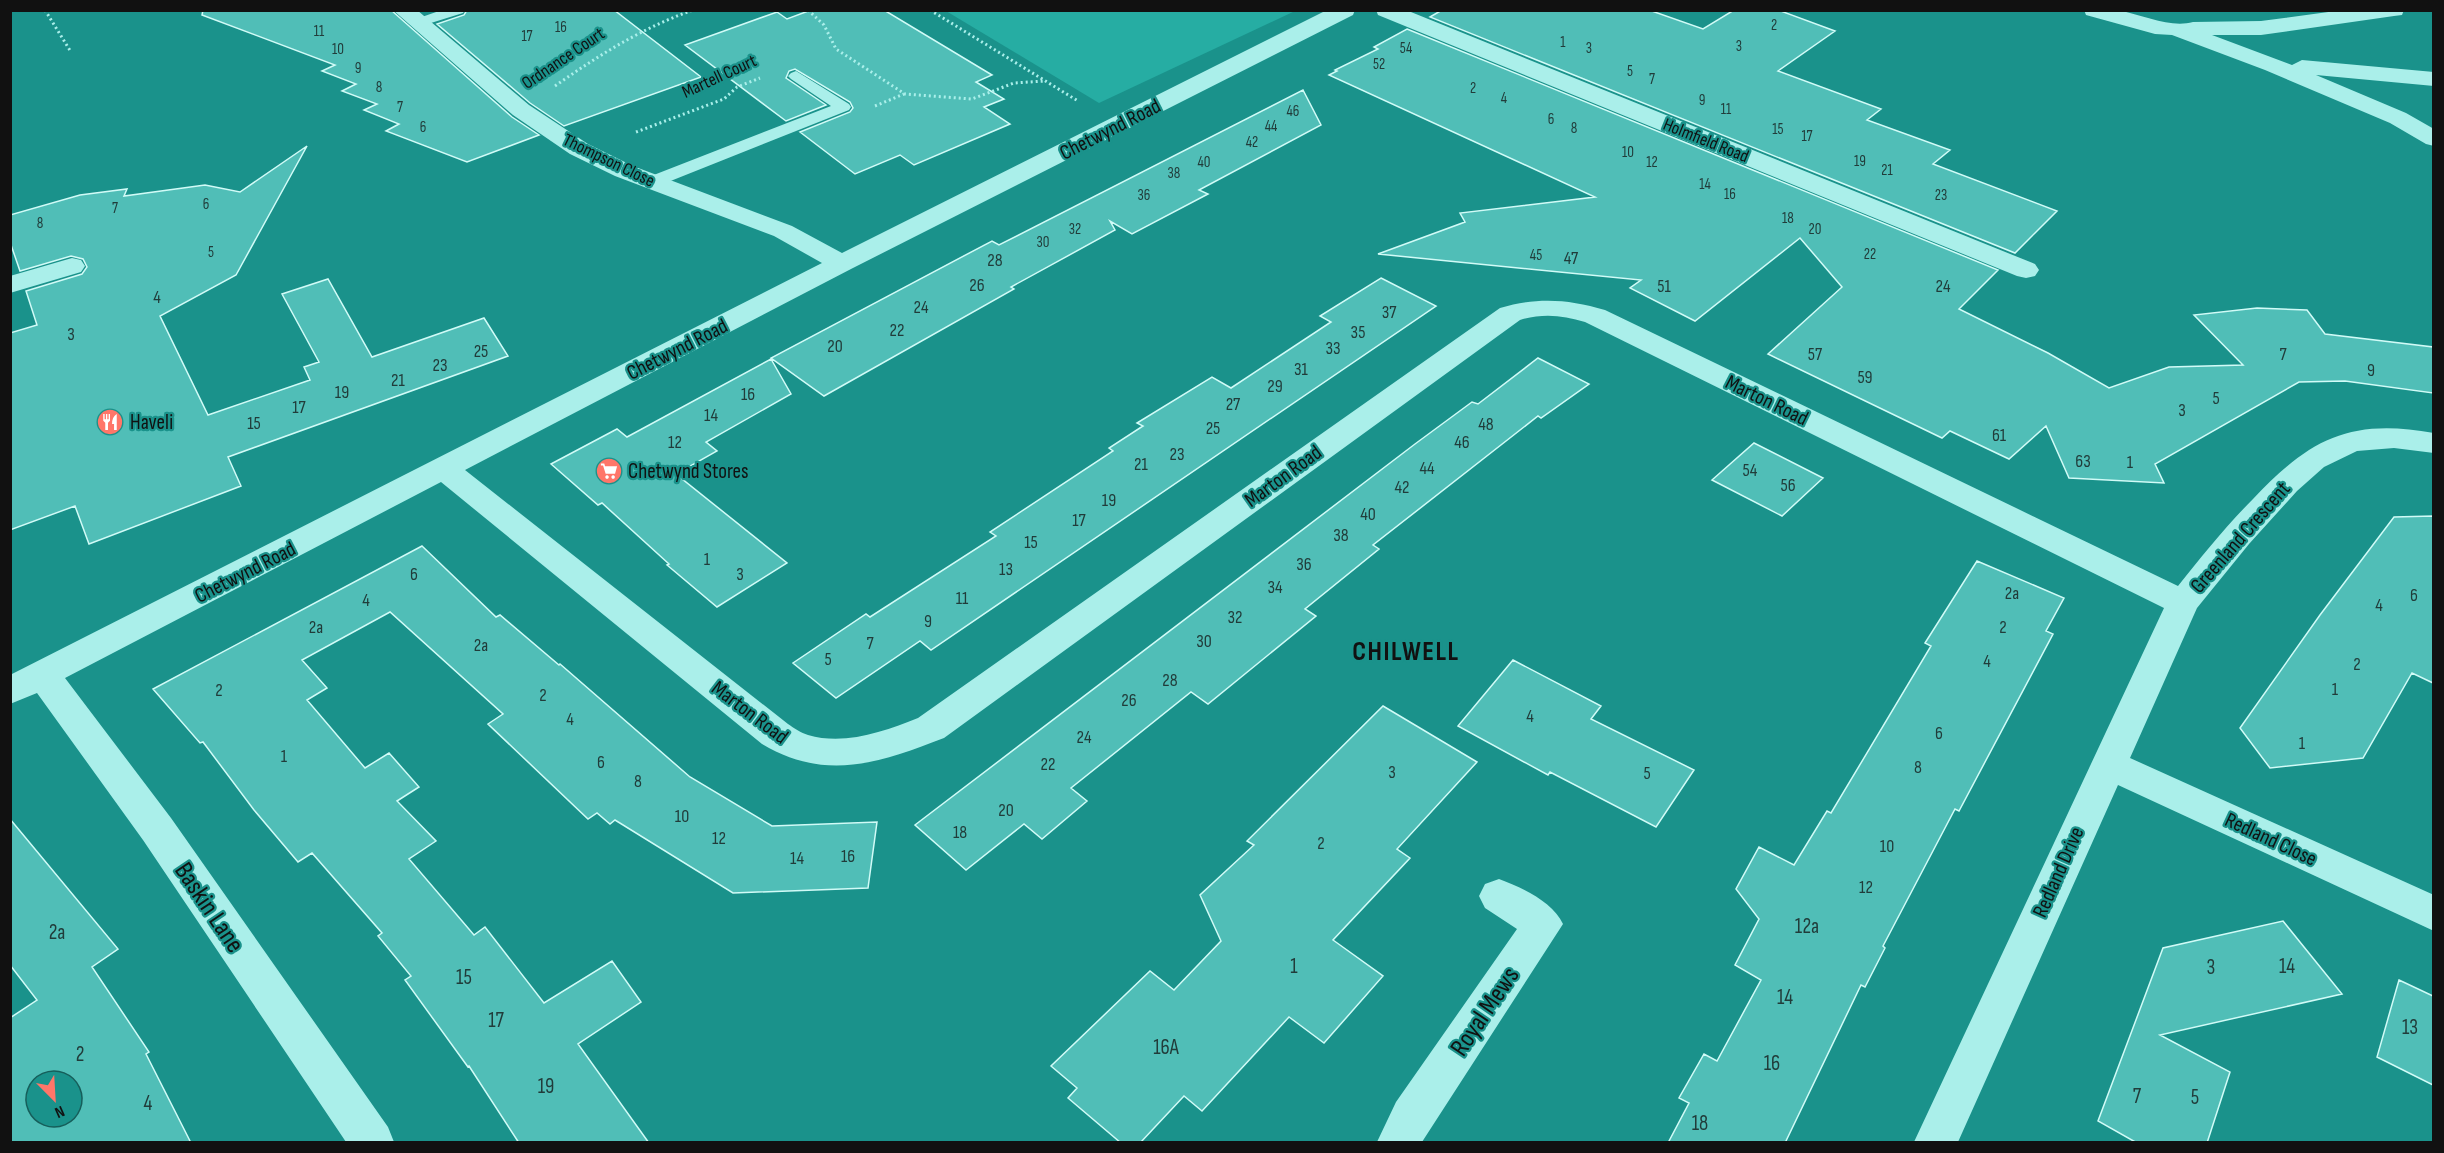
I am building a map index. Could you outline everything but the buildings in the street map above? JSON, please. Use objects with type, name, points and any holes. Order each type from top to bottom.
[{"type":"street","name":"Chetwynd Road","points":[[27,683],[842,263],[1345,10]]},
{"type":"street","name":"Holmfield Road","points":[[1386,10],[2026,270]]},
{"type":"street","points":[[2094,10],[2155,27],[2175,29],[2261,28],[2394,10]]},
{"type":"street","name":"Thompson Close","points":[[410,17],[521,110],[584,151],[652,183],[783,231],[842,263]]},
{"type":"street","points":[[2175,29],[2273,65],[2398,118],[2433,140]]},
{"type":"street","points":[[2273,65],[2433,79]]},
{"type":"street","points":[[10,285],[72,266]]},
{"type":"street","name":"Marton Road","points":[[444,469],[775,734],[802,749],[842,754],[887,746],[931,728],[1510,314],[1526,308],[1566,307],[1595,315],[2183,603]]},
{"type":"street","name":"Greenland Crescent","points":[[2183,603],[2237,534],[2303,467],[2331,450],[2355,442],[2386,438],[2433,443]]},
{"type":"street","name":"Redland Drive","points":[[1936,1143],[2183,603]]},
{"type":"street","name":"Baskin Lane","points":[[27,683],[157,829],[372,1143]]},
{"type":"street","name":"Redland Close","points":[[2108,764],[2433,914]]},
{"type":"street","name":"Royal Mews","points":[[1399,1143],[1412,1117],[1543,924],[1499,896]]},
{"type":"lane","points":[[410,17],[458,10]]},
{"type":"lane","points":[[652,183],[843,107],[796,76]]},
{"type":"path","points":[[45,10],[71,52]]},
{"type":"path","name":"Ordnance Court","points":[[521,110],[602,52],[693,10]]},
{"type":"path","points":[[808,10],[824,25],[836,49],[905,94],[972,99],[1014,83],[1045,81]]},
{"type":"path","points":[[930,10],[1118,126]]},
{"type":"path","name":"Martell Court","points":[[584,151],[724,99],[737,87],[770,74]]},
{"type":"green space","points":[[946,11],[1295,11],[1099,103]]},
{"type":"place","name":"Haveli","points":[[110,422]]},
{"type":"place","name":"Chetwynd Stores","points":[[609,471]]},
{"type":"district","name":"CHILWELL","points":[[1406,651]]}]
